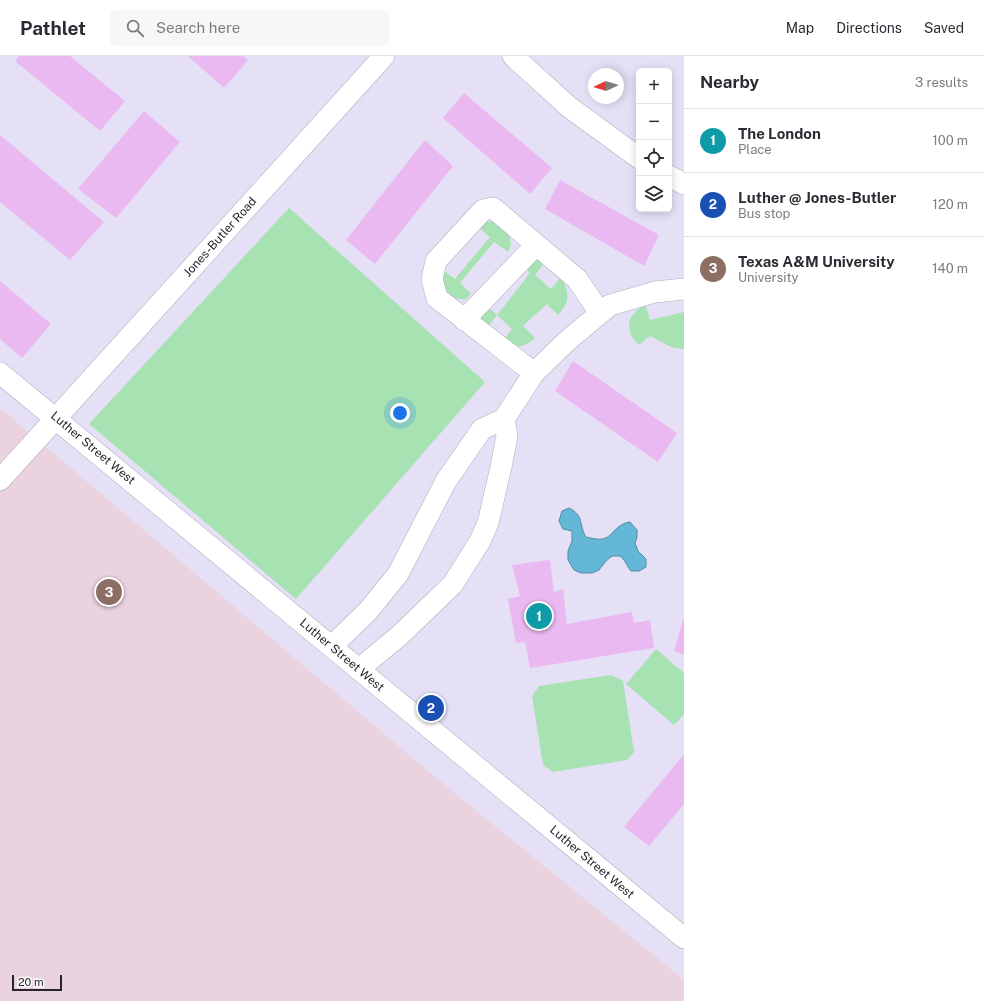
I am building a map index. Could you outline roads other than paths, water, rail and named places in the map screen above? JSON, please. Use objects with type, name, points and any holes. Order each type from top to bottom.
[{"type":"street","name":"Jones-Butler Road","points":[[0,480],[384,56]]},
{"type":"street","points":[[513,56],[569,107],[636,156]]},
{"type":"street","points":[[672,178],[684,184]]},
{"type":"street","points":[[534,373],[436,298],[432,279],[436,261],[483,210],[493,208],[577,279],[600,313]]},
{"type":"street","points":[[464,320],[536,245]]},
{"type":"street","points":[[332,646],[368,611],[398,574],[446,481],[482,429],[504,418],[534,373],[567,341],[610,305],[655,292],[684,289]]},
{"type":"street","name":"Luther Street West","points":[[0,372],[684,938]]},
{"type":"street","points":[[359,669],[399,636],[453,584],[480,541],[488,523],[501,467],[507,436],[504,418]]},
{"type":"water","points":[[569,508],[579,517],[586,537],[603,539],[621,525],[630,522],[637,530],[635,543],[638,551],[646,559],[646,567],[639,571],[631,571],[620,556],[612,556],[599,570],[592,573],[581,573],[574,570],[568,560],[568,551],[572,541],[572,531],[563,529],[559,521],[562,511]]},
{"type":"place","name":"Texas A&M University","points":[[109,592]]},
{"type":"place","name":"The London","points":[[539,616]]},
{"type":"place","name":"Luther @ Jones-Butler","points":[[431,708]]}]
